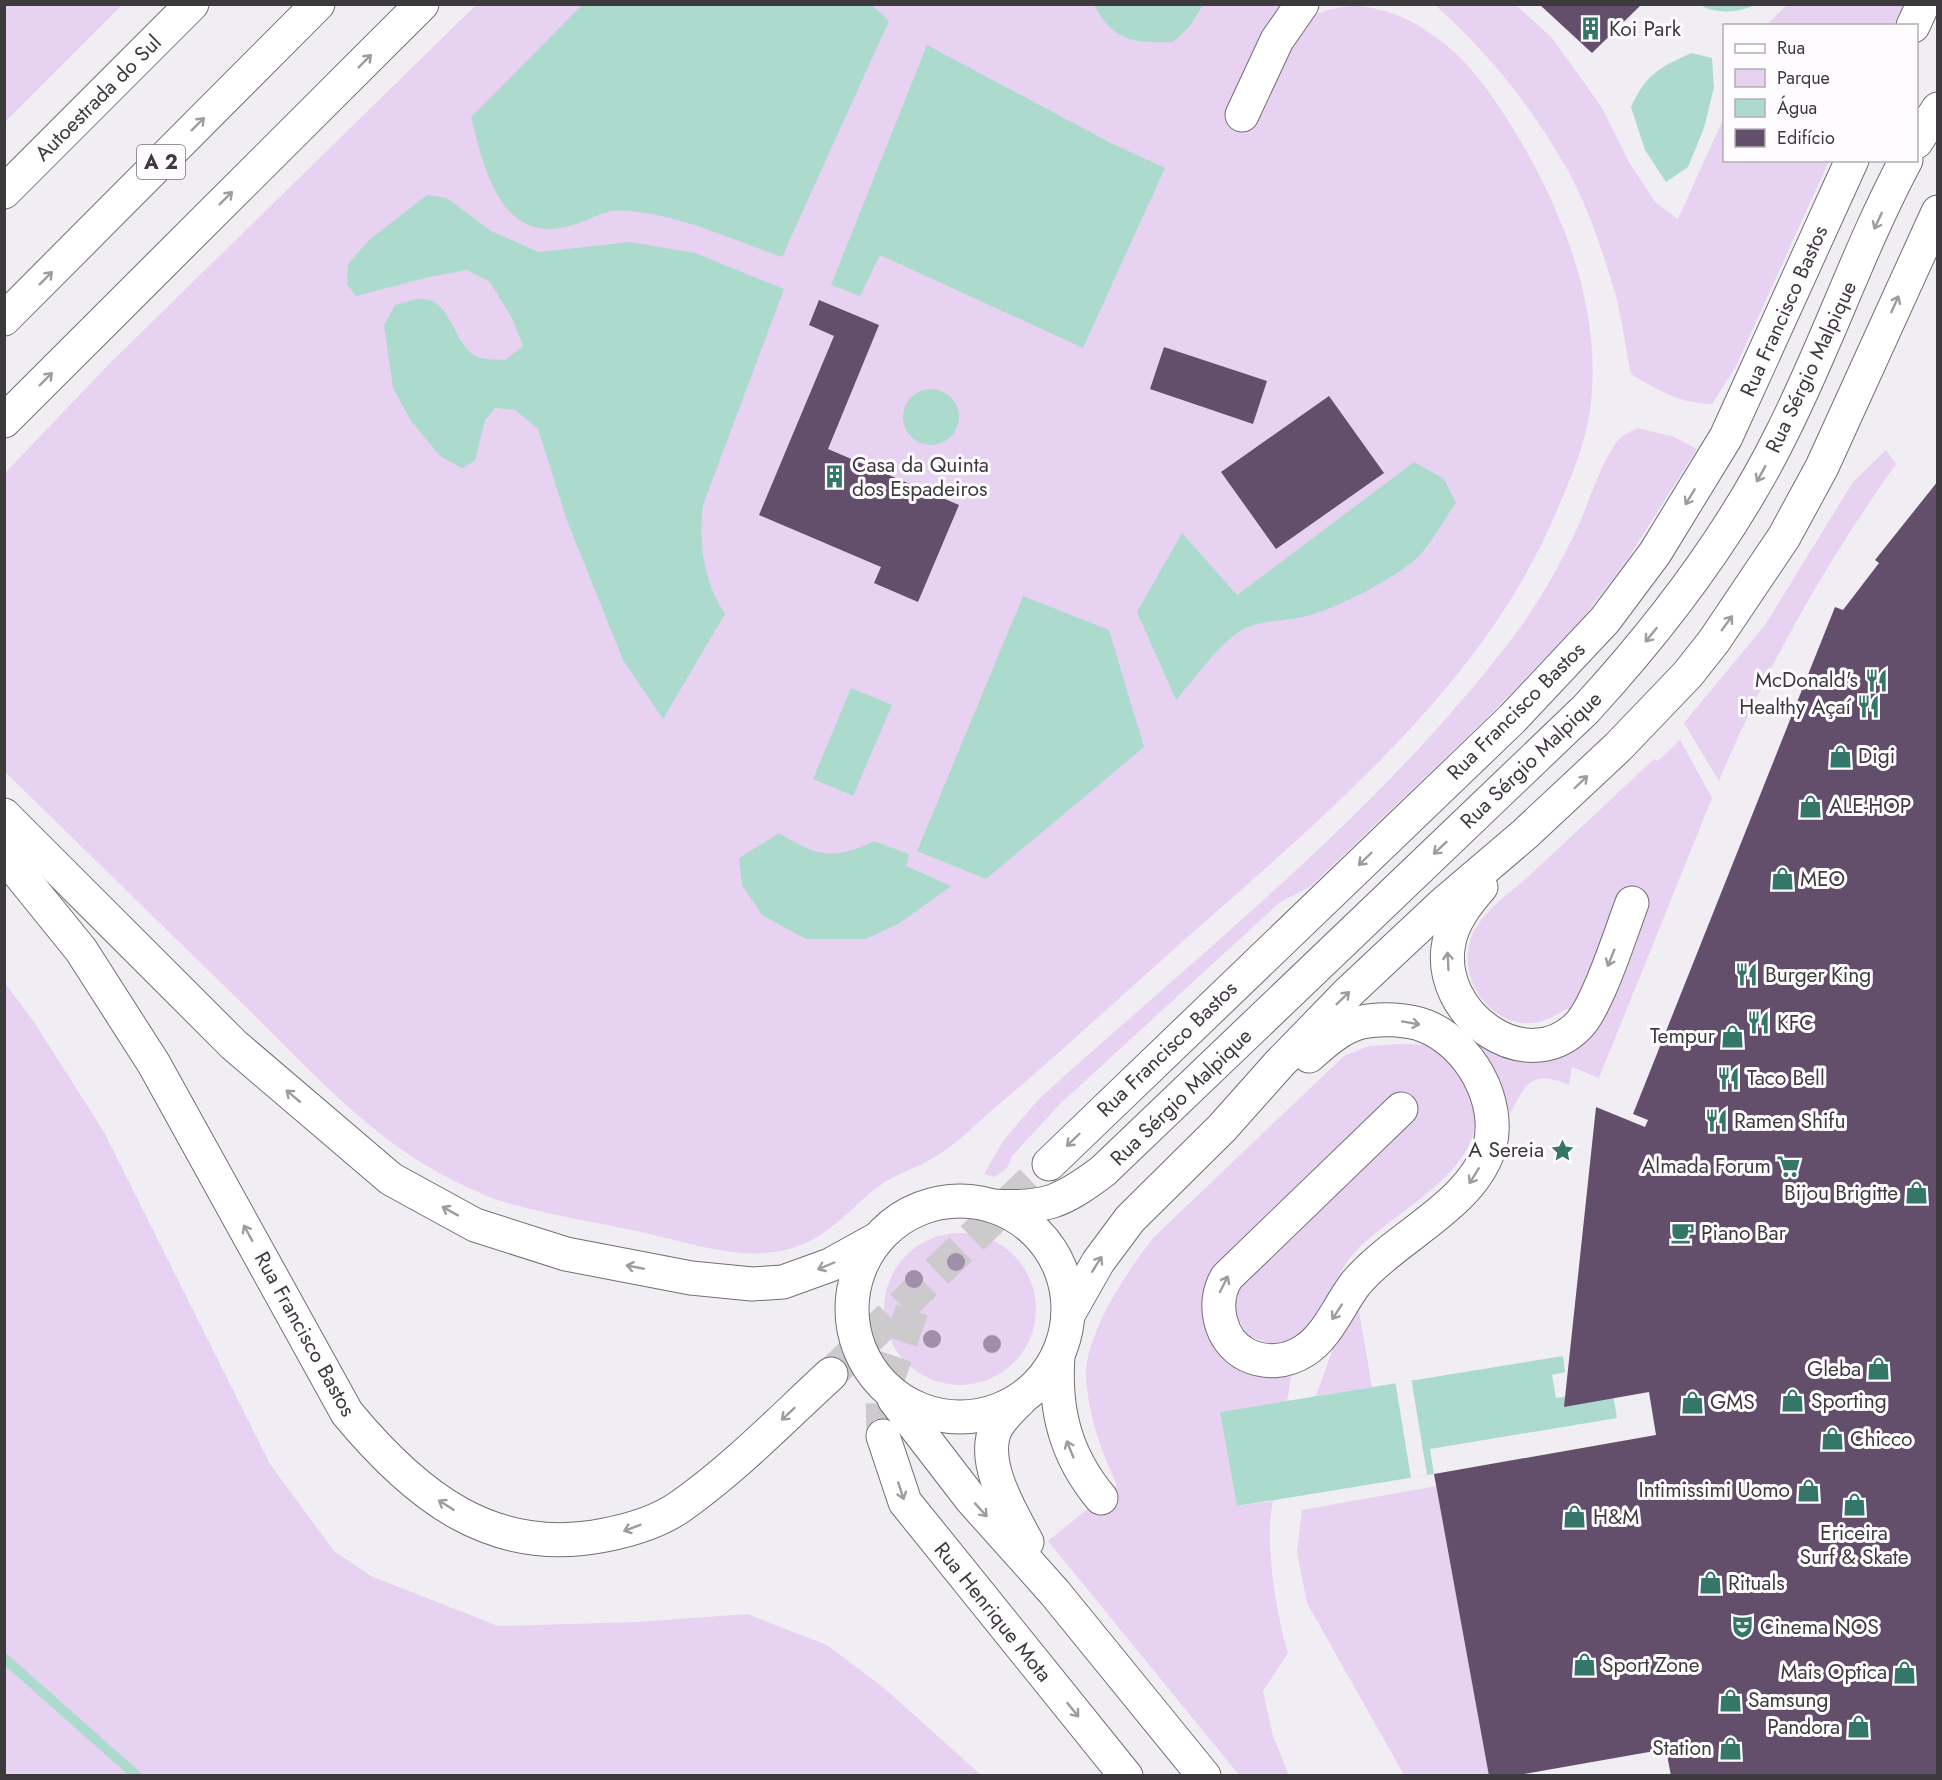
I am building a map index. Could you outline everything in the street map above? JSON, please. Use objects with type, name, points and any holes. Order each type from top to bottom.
[{"type":"main road","name":"Autoestrada do Sul","points":[[4,192],[192,4]]},
{"type":"main road","name":"A 2","points":[[4,319],[318,4]]},
{"type":"main road","points":[[4,421],[422,4]]},
{"type":"main road","points":[[1242,115],[1277,40],[1302,4]]},
{"type":"main road","points":[[1914,24],[1923,4]]},
{"type":"main road","points":[[1918,140],[1938,109]]},
{"type":"main road","name":"Rua Francisco Bastos","points":[[1049,1164],[1528,703],[1605,620],[1661,543],[1726,437],[1851,162]]},
{"type":"main road","name":"Rua Sérgio Malpique","points":[[993,1206],[1024,1208],[1052,1203],[1078,1190],[1103,1171],[1586,709],[1616,677],[1700,572],[1764,469],[1905,162]]},
{"type":"main road","points":[[1101,1498],[1077,1465],[1068,1446],[1059,1416],[1055,1386],[1058,1356],[1068,1315],[1098,1262],[1130,1219],[1222,1128],[1318,1022],[1444,903],[1626,740],[1688,674],[1763,570],[1822,467],[1938,212]]},
{"type":"main road","points":[[1556,805],[1479,889],[1456,922],[1447,956],[1449,976],[1465,1011],[1478,1025],[1494,1036],[1515,1042],[1534,1044],[1553,1041],[1568,1034],[1587,1014],[1632,903]]},
{"type":"main road","points":[[4,815],[234,1045],[391,1179],[475,1225],[566,1254],[691,1278],[752,1284],[783,1282],[830,1265],[877,1239],[899,1220],[924,1207],[966,1200],[1006,1211],[1030,1227],[1049,1248],[1066,1287],[1068,1315]]},
{"type":"main road","name":"Rua Francisco Bastos","points":[[4,855],[81,951],[154,1064],[347,1413],[382,1455],[421,1490],[468,1520],[524,1538],[579,1540],[628,1530],[679,1507],[722,1474],[831,1374]]},
{"type":"main road","points":[[1222,1128],[1337,1032],[1362,1022],[1395,1020],[1424,1025],[1450,1040],[1470,1061],[1485,1092],[1493,1118],[1489,1148],[1461,1195],[1382,1256],[1355,1285],[1311,1346],[1289,1358],[1273,1361],[1248,1355],[1227,1335],[1217,1305],[1223,1283],[1239,1264],[1401,1109]]},
{"type":"main road","points":[[877,1239],[857,1275],[852,1310],[858,1345],[880,1382],[971,1498],[1055,1593],[1204,1776]]},
{"type":"main road","points":[[1055,1593],[1007,1506],[998,1483],[993,1454],[995,1431],[1003,1416],[1042,1379],[1058,1356]]},
{"type":"main road","points":[[880,1382],[913,1407],[941,1415],[983,1415],[1022,1398]]},
{"type":"main road","name":"Rua Henrique Mota","points":[[883,1436],[905,1502],[1126,1776]]},
{"type":"green space","points":[[5,4],[122,5],[5,122]]},
{"type":"green space","points":[[1280,4],[1267,34],[1311,16],[1347,6],[1378,9],[1417,25],[1451,49],[1466,64],[1491,95],[1512,127],[1550,198],[1566,235],[1587,312],[1592,351],[1591,406],[1576,465],[1525,575],[1485,638],[1438,697],[1387,754],[1276,859],[959,1139],[929,1161],[885,1182],[820,1235],[790,1249],[770,1253],[730,1252],[519,1206],[482,1194],[436,1171],[379,1133],[334,1094],[5,772],[4,474],[111,362],[476,5]]},
{"type":"green space","points":[[1787,4],[1904,5],[1894,24],[1767,24]]},
{"type":"green space","points":[[1435,5],[1516,5],[1552,38],[1601,106],[1630,164],[1655,202],[1678,219],[1723,119],[1723,162],[1829,162],[1736,366],[1712,404],[1680,399],[1660,391],[1631,374],[1614,289],[1588,214],[1568,171],[1525,103],[1491,61]]},
{"type":"green space","points":[[1638,428],[1674,437],[1697,449],[1627,560],[1583,618],[1488,717],[1311,886],[1279,903],[1060,1104],[1012,1156],[1007,1168],[995,1177],[984,1174],[1003,1141],[1039,1099],[1291,875],[1410,758],[1466,695],[1519,629],[1560,563],[1610,452],[1624,435]]},
{"type":"green space","points":[[1886,450],[1896,464],[1845,540],[1798,618],[1756,698],[1719,781],[1684,723],[1765,625],[1853,482]]},
{"type":"green space","points":[[1680,740],[1712,798],[1599,1078],[1572,1067],[1569,1085],[1539,1079],[1526,1087],[1510,1114],[1500,1086],[1488,1064],[1472,1044],[1451,1024],[1456,1019],[1511,1052],[1576,1011],[1567,1009],[1546,1020],[1533,1023],[1517,1022],[1503,1017],[1490,1008],[1480,997],[1473,984],[1469,969],[1468,953],[1475,929],[1497,904],[1654,759],[1658,761]]},
{"type":"green space","points":[[4,982],[34,1022],[104,1132],[270,1464],[334,1551],[371,1576],[498,1626],[637,1622],[747,1614],[827,1645],[884,1688],[981,1775],[5,1775]]},
{"type":"green space","points":[[1422,1045],[1438,1049],[1450,1059],[1463,1077],[1475,1106],[1474,1133],[1463,1156],[1445,1178],[1355,1252],[1313,1319],[1299,1334],[1274,1345],[1248,1336],[1236,1315],[1226,1256],[1210,1275],[1203,1291],[1203,1308],[1210,1332],[1293,1366],[1287,1401],[1221,1412],[1237,1506],[1273,1501],[1270,1536],[1273,1577],[1279,1618],[1288,1653],[1263,1691],[1273,1736],[1289,1775],[1239,1775],[1048,1541],[1117,1485],[1092,1418],[1086,1376],[1088,1359],[1100,1322],[1110,1302],[1154,1237],[1344,1056],[1369,1046]]},
{"type":"green space","points":[[960,1233],[975,1234],[989,1239],[1014,1255],[1030,1280],[1035,1294],[1035,1324],[1030,1338],[1014,1363],[989,1379],[975,1384],[960,1385],[945,1384],[931,1379],[906,1363],[890,1338],[885,1324],[884,1309],[885,1294],[890,1280],[906,1255],[931,1239],[945,1234]]},
{"type":"green space","points":[[1357,1299],[1372,1387],[1316,1396],[1336,1340]]},
{"type":"green space","points":[[1436,1486],[1489,1775],[1404,1775],[1307,1603],[1297,1552],[1302,1510]]},
{"type":"water","points":[[1700,4],[1756,5],[1721,11]]},
{"type":"water","points":[[582,5],[872,5],[889,21],[782,257],[675,219],[638,212],[604,213],[573,225],[548,229],[529,225],[513,214],[500,199],[482,159],[471,117]]},
{"type":"water","points":[[1094,5],[1203,5],[1190,26],[1173,42],[1147,42],[1126,38],[1117,33],[1109,27]]},
{"type":"water","points":[[927,45],[1111,143],[1165,168],[1083,348],[880,255],[860,296],[831,285]]},
{"type":"water","points":[[1691,53],[1712,58],[1714,87],[1704,128],[1688,167],[1666,182],[1645,150],[1631,107],[1643,86],[1655,73]]},
{"type":"water","points":[[427,195],[447,198],[491,231],[539,252],[630,242],[695,253],[784,289],[703,505],[701,534],[704,562],[712,589],[725,614],[663,719],[623,660],[567,521],[538,429],[515,410],[495,408],[485,420],[475,461],[462,468],[441,457],[411,421],[393,388],[384,325],[395,305],[419,299],[431,300],[446,314],[464,345],[471,353],[481,358],[505,360],[523,346],[512,318],[490,282],[467,270],[429,277],[356,296],[347,285],[348,264],[369,240]]},
{"type":"water","points":[[925,389],[937,389],[947,393],[955,401],[959,417],[955,433],[947,441],[937,445],[925,445],[915,441],[907,433],[903,423],[903,411],[907,401],[915,393]]},
{"type":"water","points":[[1414,462],[1444,479],[1456,503],[1419,556],[1396,574],[1347,601],[1315,614],[1245,628],[1228,640],[1212,656],[1176,700],[1137,612],[1182,533],[1237,595]]},
{"type":"water","points":[[1023,596],[1109,630],[1144,747],[986,879],[917,851]]},
{"type":"water","points":[[851,688],[892,705],[853,796],[813,779]]},
{"type":"water","points":[[779,833],[804,847],[825,853],[847,851],[874,841],[909,854],[906,866],[951,886],[900,923],[866,939],[806,939],[762,915],[742,885],[739,858]]},
{"type":"water","points":[[1563,1356],[1565,1372],[1552,1375],[1556,1398],[1612,1389],[1617,1418],[1430,1449],[1434,1474],[1237,1506],[1220,1412]]},
{"type":"pier","points":[[1411,1377],[1427,1475],[1411,1478],[1395,1380]]},
{"type":"building","name":"Koi Park","points":[[1539,4],[1642,4],[1592,53]]},
{"type":"building","name":"Casa da Quinta dos Espadeiros","points":[[819,300],[879,325],[828,449],[959,505],[918,602],[874,583],[881,567],[759,515],[834,336],[809,325]]},
{"type":"building","points":[[1164,347],[1267,381],[1253,424],[1150,389]]},
{"type":"building","points":[[1329,396],[1384,473],[1276,549],[1221,472]]},
{"type":"building","name":"Almada Forum","points":[[1938,481],[1938,1776],[1671,1776],[1666,1749],[1513,1776],[1489,1776],[1434,1474],[1656,1435],[1649,1392],[1564,1407],[1596,1107],[1645,1127],[1648,1120],[1633,1114],[1835,607],[1843,610],[1879,563],[1875,560]]},
{"type":"waterway","points":[[4,1658],[137,1776]]},
{"type":"tunnel","points":[[831,1374],[1049,1164]]},
{"type":"tunnel","points":[[883,1436],[882,1396],[918,1293]]},
{"type":"place","name":"Koi Park","points":[[1591,29]]},
{"type":"place","name":"Casa da Quinta dos Espadeiros","points":[[834,477]]},
{"type":"place","name":"McDonald's","points":[[1876,680]]},
{"type":"place","name":"Healthy Açaí","points":[[1869,707]]},
{"type":"place","name":"Digi","points":[[1840,756]]},
{"type":"place","name":"ALE-HOP","points":[[1811,806]]},
{"type":"place","name":"MEO","points":[[1782,879]]},
{"type":"place","name":"Burger King","points":[[1747,975]]},
{"type":"place","name":"KFC","points":[[1759,1023]]},
{"type":"place","name":"Tempur","points":[[1733,1036]]},
{"type":"place","name":"Taco Bell","points":[[1729,1078]]},
{"type":"place","name":"Ramen Shifu","points":[[1716,1121]]},
{"type":"place","name":"A Sereia","points":[[1562,1150]]},
{"type":"place","name":"Almada Forum","points":[[1789,1166]]},
{"type":"place","name":"Bijou Brigitte","points":[[1916,1193]]},
{"type":"place","name":"Piano Bar","points":[[1683,1233]]},
{"type":"place","name":"Gleba","points":[[1879,1369]]},
{"type":"place","name":"Sporting","points":[[1793,1401]]},
{"type":"place","name":"GMS","points":[[1692,1402]]},
{"type":"place","name":"Chicco","points":[[1832,1439]]},
{"type":"place","name":"Intimissimi Uomo","points":[[1808,1490]]},
{"type":"place","name":"Ericeira Surf & Skate","points":[[1854,1505]]},
{"type":"place","name":"H&M","points":[[1575,1517]]},
{"type":"place","name":"Rituals","points":[[1710,1583]]},
{"type":"place","name":"Cinema NOS","points":[[1742,1627]]},
{"type":"place","name":"Sport Zone","points":[[1584,1665]]},
{"type":"place","name":"Mais Optica","points":[[1905,1672]]},
{"type":"place","name":"Samsung","points":[[1730,1700]]},
{"type":"place","name":"Pandora","points":[[1858,1727]]},
{"type":"place","name":"Station","points":[[1730,1748]]}]
